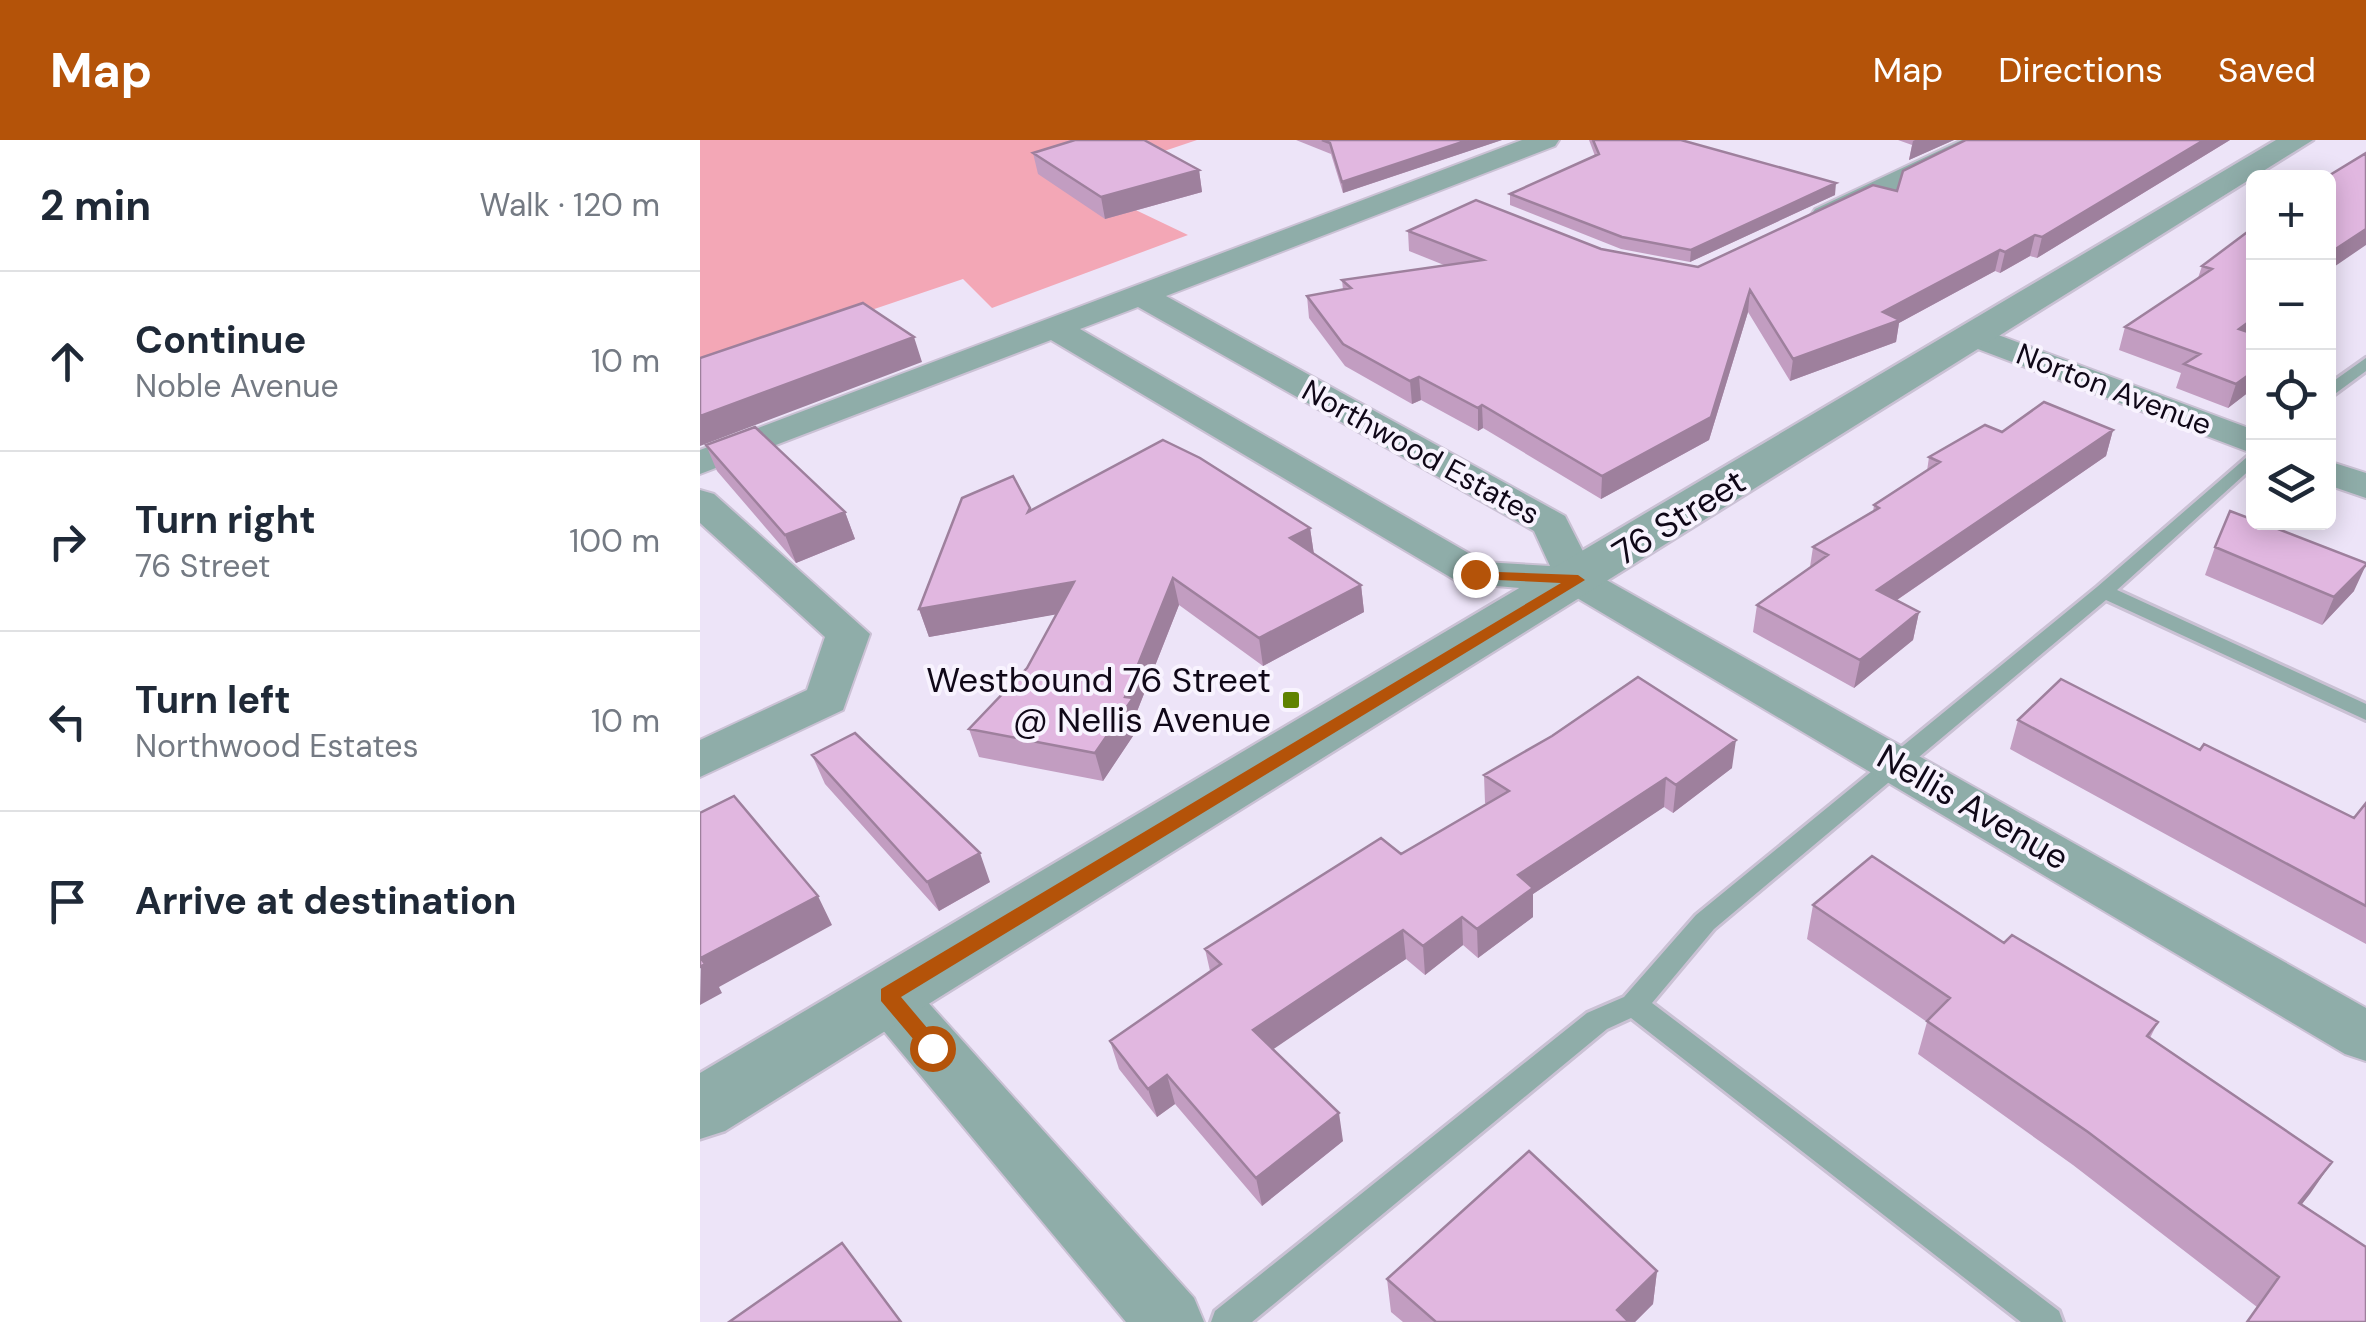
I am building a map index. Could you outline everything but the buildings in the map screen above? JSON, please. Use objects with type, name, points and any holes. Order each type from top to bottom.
[{"type":"street","points":[[700,464],[1546,140]]},
{"type":"street","points":[[1803,225],[1983,140]]},
{"type":"street","name":"76 Street","points":[[700,1110],[2298,140]]},
{"type":"street","points":[[1426,186],[1460,200]]},
{"type":"street","name":"Northwood Estates","points":[[1054,328],[1475,574],[1578,580],[1551,524],[1141,294]]},
{"type":"street","name":"Norton Avenue","points":[[1974,336],[2246,440]]},
{"type":"street","points":[[2336,475],[2366,486]]},
{"type":"street","points":[[700,502],[848,634],[827,699],[700,760]]},
{"type":"street","name":"Nellis Avenue","points":[[1578,580],[2366,1037]]},
{"type":"street","points":[[888,995],[1170,1322]]},
{"type":"lane","points":[[2336,387],[2366,363]]},
{"type":"lane","points":[[1228,1322],[1597,1021],[1634,1004],[1705,922],[2104,591],[2246,463]]},
{"type":"lane","points":[[2104,591],[2366,713]]},
{"type":"lane","points":[[1634,1004],[2048,1322]]},
{"type":"shaded area","points":[[700,140],[1197,140],[1075,181],[1188,235],[992,308],[963,279],[700,368]]},
{"type":"place","name":"Westbound 76 Street @ Nellis Avenue","points":[[1291,700]]},
{"type":"route","points":[[932,1048],[888,995],[1578,580],[1475,574]]}]
